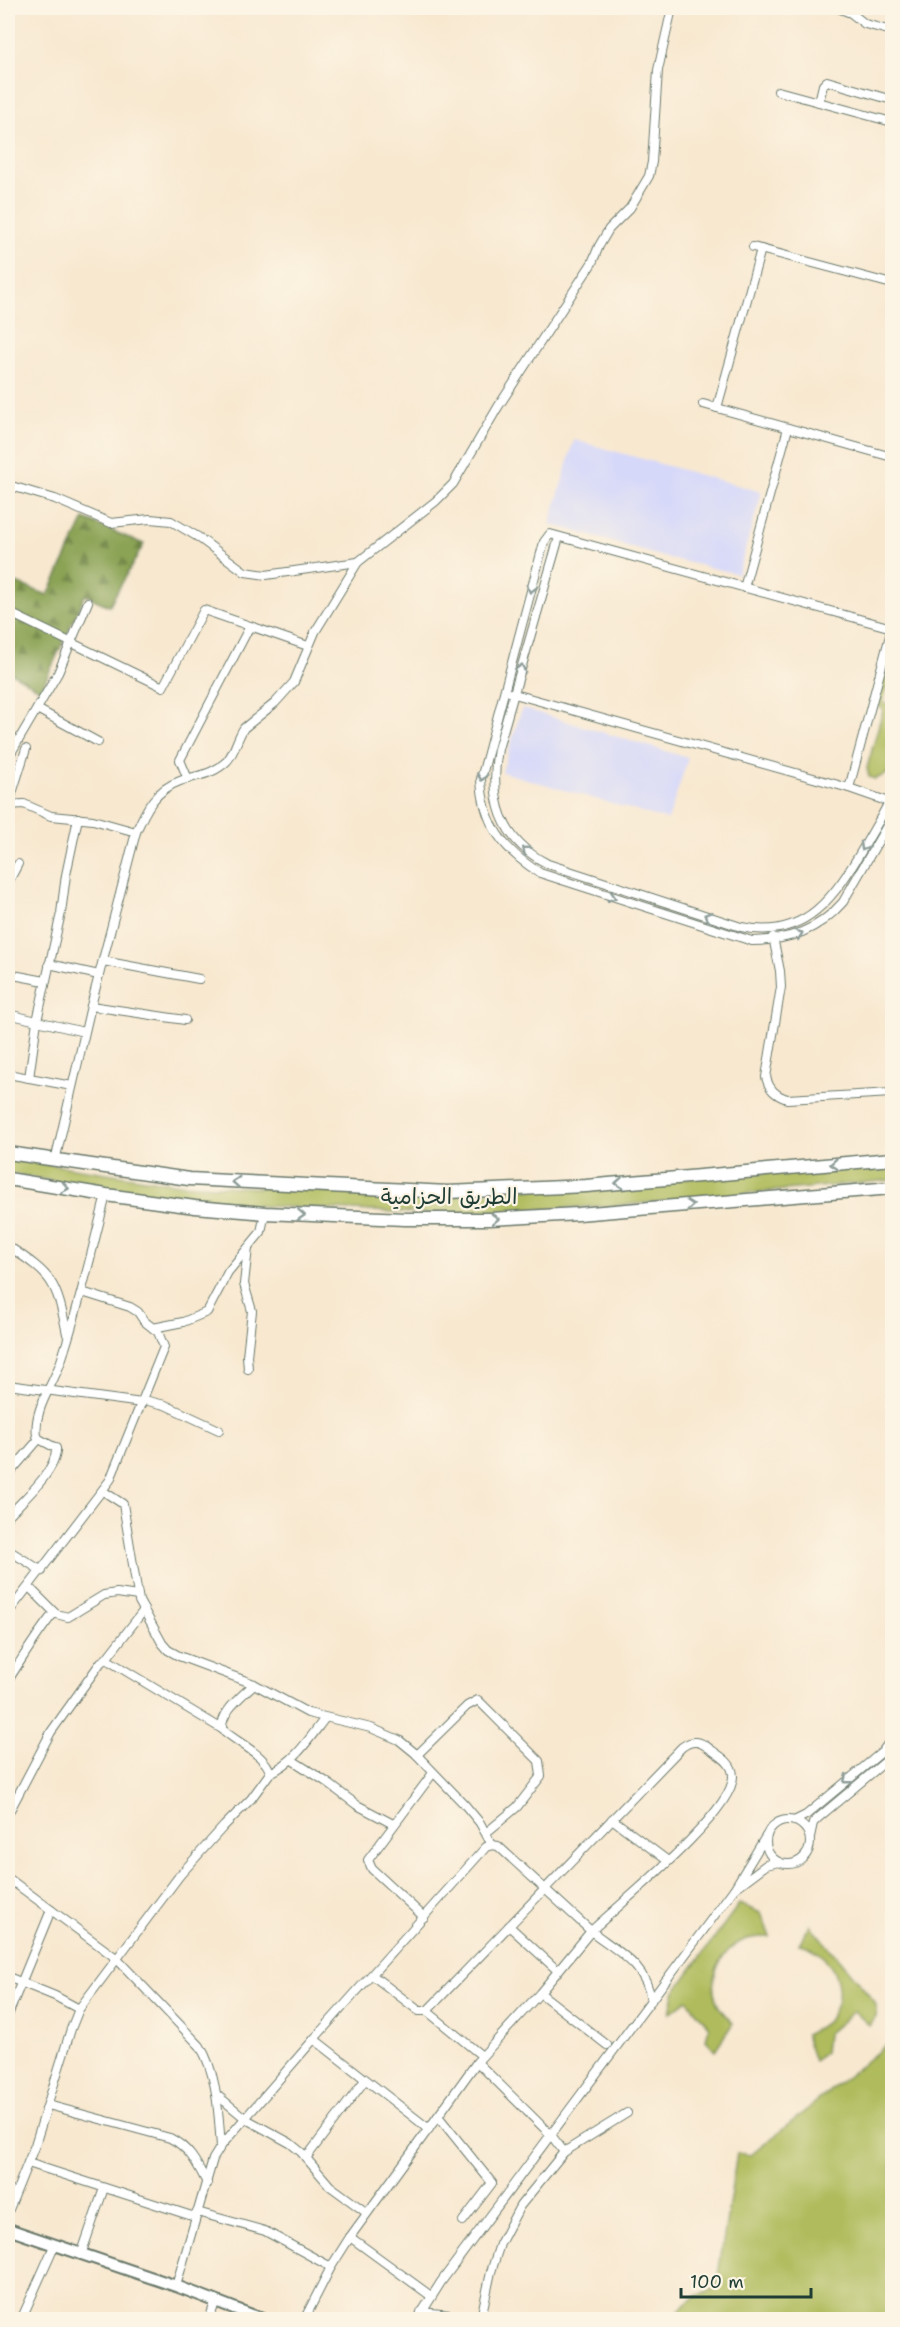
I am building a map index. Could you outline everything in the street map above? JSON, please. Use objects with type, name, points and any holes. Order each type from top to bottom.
[{"type":"highway","name":"الطريق الحزامية","points":[[8,1153],[189,1179],[448,1192],[586,1186],[892,1159]]},
{"type":"highway","name":"الطريق الحزامية","points":[[8,1179],[106,1195],[265,1213],[405,1219],[490,1219],[578,1214],[892,1188]]},
{"type":"main road","points":[[8,2229],[266,2319]]},
{"type":"street","points":[[56,1161],[84,1032],[136,832],[154,797],[172,785],[206,775],[228,759],[244,728],[275,703],[294,682],[308,646],[358,562],[436,501],[453,484],[505,397],[588,270],[609,229],[630,208],[644,187],[652,162],[658,70],[672,8]]},
{"type":"street","points":[[838,8],[851,13],[865,24],[892,32]]},
{"type":"street","points":[[819,102],[823,85],[828,81],[892,100]]},
{"type":"street","points":[[778,91],[892,122]]},
{"type":"street","points":[[717,408],[757,248],[892,284]]},
{"type":"street","points":[[703,404],[892,457]]},
{"type":"street","points":[[744,588],[788,428]]},
{"type":"street","points":[[8,485],[54,499],[111,523],[150,519],[171,521],[215,549],[237,568],[254,574],[266,575],[358,562]]},
{"type":"street","points":[[849,788],[892,628],[550,534],[544,542],[481,779],[482,799],[495,832],[518,858],[546,876],[739,938],[752,941],[774,940],[789,938],[813,928],[834,912],[843,902],[892,817]]},
{"type":"street","points":[[504,691],[514,694],[892,800],[858,858],[830,899],[807,918],[772,930],[758,931],[741,927],[548,864],[524,849],[504,822],[496,803],[494,787],[498,749],[514,694],[559,537]]},
{"type":"street","points":[[8,758],[58,673],[88,602]]},
{"type":"street","points":[[8,612],[163,687],[204,610],[308,646]]},
{"type":"street","points":[[188,779],[180,760],[250,626]]},
{"type":"street","points":[[37,709],[98,742]]},
{"type":"street","points":[[26,749],[8,805],[24,804],[51,816],[93,820],[136,832]]},
{"type":"street","points":[[29,1078],[45,981],[61,913],[78,818]]},
{"type":"street","points":[[8,883],[18,864]]},
{"type":"street","points":[[772,930],[781,987],[766,1077],[772,1090],[778,1096],[787,1099],[892,1093]]},
{"type":"street","points":[[103,961],[199,980]]},
{"type":"street","points":[[49,964],[99,975]]},
{"type":"street","points":[[8,974],[45,981]]},
{"type":"street","points":[[91,1006],[185,1020]]},
{"type":"street","points":[[8,1014],[84,1032]]},
{"type":"street","points":[[8,1074],[72,1086]]},
{"type":"street","points":[[8,1516],[43,1479],[54,1461],[56,1448],[39,1439],[36,1432],[40,1408],[60,1362],[82,1292],[106,1195]]},
{"type":"street","points":[[153,1328],[183,1322],[207,1312],[228,1272],[261,1232],[265,1213]]},
{"type":"street","points":[[8,1246],[35,1265],[53,1283],[63,1310],[68,1337]]},
{"type":"street","points":[[248,1248],[244,1284],[252,1311],[247,1356],[248,1369]]},
{"type":"street","points":[[8,1613],[110,1480],[164,1347],[153,1328],[130,1307],[82,1292]]},
{"type":"street","points":[[8,1385],[165,1405],[219,1430]]},
{"type":"street","points":[[8,1475],[39,1439]]},
{"type":"street","points":[[103,1491],[122,1501],[138,1596],[157,1636],[173,1654],[254,1684],[308,1713],[385,1732],[399,1740],[417,1755],[465,1805],[492,1845]]},
{"type":"street","points":[[8,1550],[42,1571]]},
{"type":"street","points":[[29,1587],[54,1613],[64,1617],[72,1616],[94,1599],[111,1593],[138,1596]]},
{"type":"street","points":[[8,1814],[51,1732],[101,1662],[106,1659],[144,1610]]},
{"type":"street","points":[[8,1680],[54,1613]]},
{"type":"street","points":[[106,1659],[222,1729],[231,1738],[266,1761],[270,1773]]},
{"type":"street","points":[[222,1729],[221,1722],[227,1712],[254,1684]]},
{"type":"street","points":[[417,1755],[467,1706],[478,1700],[539,1761],[541,1776],[518,1807],[486,1833]]},
{"type":"street","points":[[8,2212],[28,2163],[70,2028],[79,2009],[180,1875],[251,1799],[270,1773],[292,1760],[326,1718]]},
{"type":"street","points":[[627,2114],[564,2152],[520,2206],[491,2272],[481,2318],[419,2316],[431,2296],[734,1889],[768,1832],[779,1822],[794,1821],[806,1815],[891,1744],[892,1730]]},
{"type":"street","points":[[304,2319],[331,2267],[350,2237],[479,2059],[540,1994],[557,1970],[591,1931],[710,1820],[729,1794],[733,1777],[732,1769],[727,1761],[702,1743],[689,1742],[682,1747],[427,2011]]},
{"type":"street","points":[[734,1889],[765,1865],[779,1862],[792,1864],[801,1860],[808,1853],[813,1823],[834,1802],[892,1756]]},
{"type":"street","points":[[292,1760],[325,1780],[357,1805],[393,1824]]},
{"type":"street","points":[[424,1917],[372,1869],[368,1860],[433,1773]]},
{"type":"street","points":[[612,1819],[668,1861]]},
{"type":"street","points":[[794,1821],[803,1825],[810,1838]]},
{"type":"street","points":[[768,1832],[766,1842],[768,1851],[779,1862]]},
{"type":"street","points":[[176,2286],[213,2159],[221,2146],[486,1847],[498,1846],[591,1931],[639,1969],[649,1986],[651,2001]]},
{"type":"street","points":[[8,1878],[116,1958],[200,2046],[208,2060],[217,2095],[221,2146]]},
{"type":"street","points":[[8,2015],[51,1910]]},
{"type":"street","points":[[510,1926],[557,1970]]},
{"type":"street","points":[[372,1975],[419,2011],[427,2011],[479,2059],[551,2135],[564,2152]]},
{"type":"street","points":[[8,1977],[55,1996],[79,2009]]},
{"type":"street","points":[[540,1994],[607,2045]]},
{"type":"street","points":[[314,2039],[364,2080],[429,2128]]},
{"type":"street","points":[[306,2158],[364,2080]]},
{"type":"street","points":[[217,2095],[246,2119],[290,2143],[330,2186],[367,2212]]},
{"type":"street","points":[[48,2104],[170,2138],[183,2144],[191,2153],[207,2183]]},
{"type":"street","points":[[438,2116],[492,2183],[463,2221]]},
{"type":"street","points":[[28,2163],[196,2215],[265,2231],[331,2267]]},
{"type":"street","points":[[81,2255],[104,2188]]},
{"type":"street","points":[[350,2237],[431,2296]]},
{"type":"street","points":[[21,2319],[54,2246]]},
{"type":"street","points":[[208,2319],[216,2300]]},
{"type":"shaded area","points":[[574,440],[762,492],[738,574],[660,556],[550,524]]},
{"type":"shaded area","points":[[522,708],[688,758],[668,820],[502,772]]},
{"type":"green space","points":[[84,519],[144,544],[109,606],[85,595],[41,690],[8,671],[8,580],[48,595]]},
{"type":"green space","points":[[892,646],[892,667],[883,703],[892,706],[892,766],[887,774],[875,779],[869,777],[867,768],[883,710],[877,704]]},
{"type":"green space","points":[[8,1158],[178,1184],[425,1196],[892,1164],[892,1180],[623,1205],[437,1214],[201,1203],[145,1197],[8,1173]]},
{"type":"green space","points":[[739,1904],[761,1913],[770,1937],[742,1941],[728,1951],[718,1966],[714,1982],[716,2000],[733,2023],[715,2050],[706,2040],[709,2027],[687,2000],[670,2013],[674,1993]]},
{"type":"green space","points":[[810,1925],[875,2002],[876,2008],[875,2017],[870,2026],[854,2011],[827,2034],[825,2052],[814,2061],[805,2035],[829,2019],[838,1997],[838,1985],[834,1973],[820,1954],[799,1944]]},
{"type":"green space","points":[[892,2040],[892,2319],[675,2319],[686,2303],[716,2288],[737,2153],[751,2155]]}]
